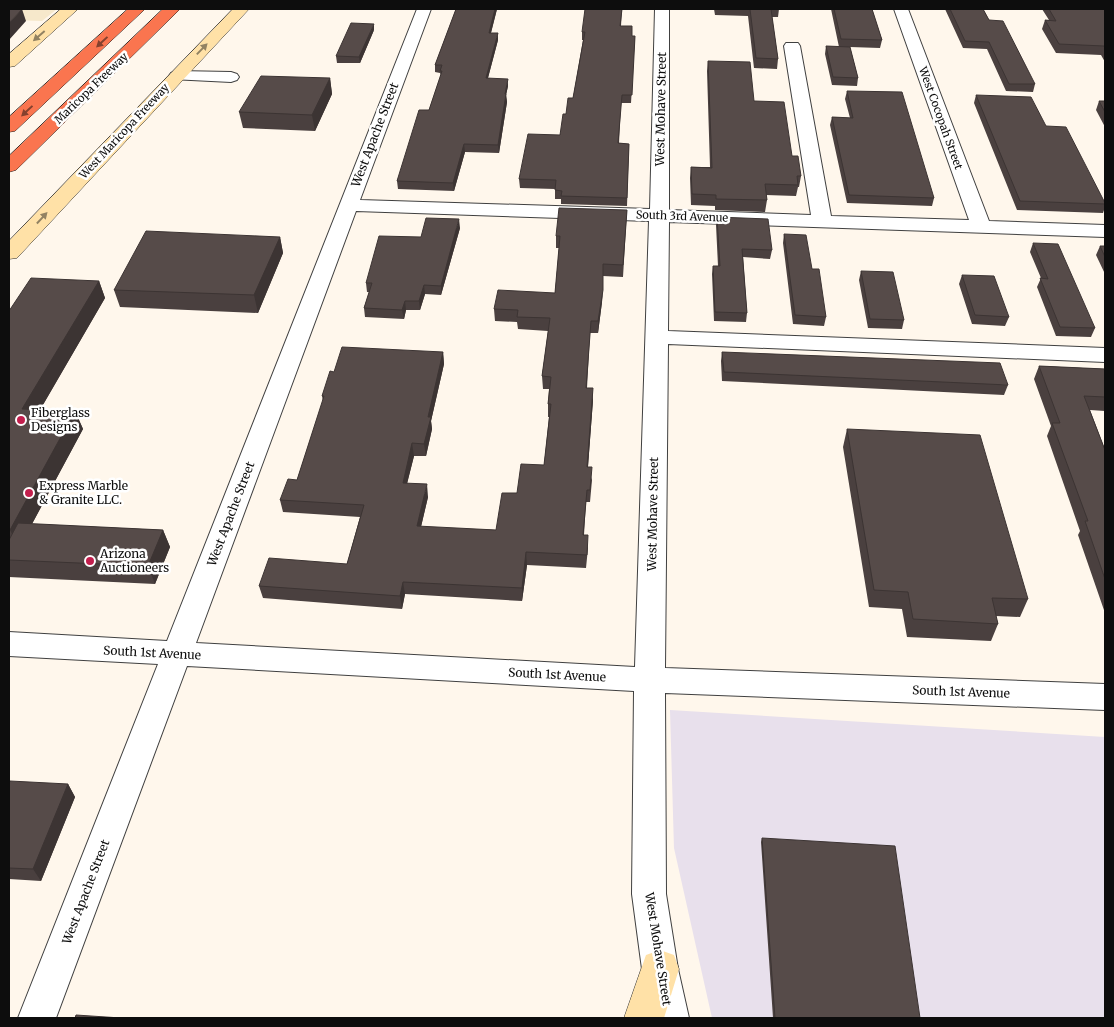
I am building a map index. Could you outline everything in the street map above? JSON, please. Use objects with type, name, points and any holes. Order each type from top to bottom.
[{"type":"highway","points":[[9,128],[137,9]]},
{"type":"highway","name":"Maricopa Freeway","points":[[9,166],[138,43],[175,24],[179,11]]},
{"type":"highway","points":[[45,94],[86,36],[99,22]]},
{"type":"main road","points":[[9,62],[70,9]]},
{"type":"main road","name":"West Maricopa Freeway","points":[[9,253],[241,9]]},
{"type":"main road","points":[[644,1018],[660,970]]},
{"type":"street","name":"West Apache Street","points":[[37,1018],[424,9]]},
{"type":"street","name":"West Mohave Street","points":[[662,9],[660,215],[649,679],[649,894],[660,970],[670,1018]]},
{"type":"street","name":"West Cocopah Street","points":[[901,9],[980,227]]},
{"type":"street","points":[[792,46],[822,221]]},
{"type":"street","points":[[177,76],[231,77]]},
{"type":"street","name":"South 3rd Avenue","points":[[348,205],[1105,231]]},
{"type":"street","points":[[657,336],[1105,354]]},
{"type":"street","name":"South 1st Avenue","points":[[9,644],[649,679],[1105,697]]},
{"type":"shaded area","points":[[9,9],[57,9],[42,21],[9,20]]},
{"type":"shaded area","points":[[670,710],[1105,737],[1105,1018],[712,1018],[674,848]]},
{"type":"building","points":[[9,9],[22,9],[9,23]]},
{"type":"building","points":[[456,9],[495,9],[489,33],[498,33],[486,78],[508,79],[498,145],[464,144],[453,183],[397,181],[419,110],[429,110],[442,71],[440,71],[442,65],[435,65]]},
{"type":"building","points":[[585,9],[622,9],[620,26],[632,26],[632,36],[635,36],[632,95],[622,95],[618,143],[629,144],[627,198],[561,196],[562,191],[555,190],[556,180],[519,179],[528,134],[560,135],[563,114],[566,114],[568,98],[573,98],[585,32],[582,32]]},
{"type":"building","points":[[750,9],[771,9],[778,59],[756,58]]},
{"type":"building","points":[[834,9],[872,9],[882,40],[841,39]]},
{"type":"building","points":[[950,9],[983,9],[989,20],[1003,21],[1035,84],[1009,84],[989,42],[965,41]]},
{"type":"building","points":[[1049,9],[1105,9],[1105,48],[1104,46],[1059,44],[1045,20],[1056,21]]},
{"type":"building","points":[[351,23],[374,24],[359,57],[336,56]]},
{"type":"building","points":[[826,46],[850,47],[858,78],[833,77]]},
{"type":"building","points":[[708,61],[750,62],[754,101],[784,102],[792,156],[798,156],[801,176],[797,176],[798,185],[765,184],[767,200],[716,199],[716,195],[692,194],[691,167],[712,168]]},
{"type":"building","points":[[261,76],[330,78],[312,115],[239,112]]},
{"type":"building","points":[[847,91],[902,92],[934,198],[849,195],[832,117],[853,118]]},
{"type":"building","points":[[976,95],[1031,97],[1046,126],[1066,127],[1105,204],[1020,201]]},
{"type":"building","points":[[1099,101],[1105,101],[1105,112]]},
{"type":"building","points":[[559,208],[627,210],[623,265],[603,264],[603,290],[598,321],[591,321],[586,388],[593,388],[587,467],[592,467],[590,490],[587,490],[583,535],[588,535],[587,555],[526,552],[522,588],[403,582],[400,596],[259,586],[269,558],[347,564],[364,505],[280,500],[288,479],[297,480],[324,396],[322,396],[330,371],[334,372],[342,347],[443,352],[428,417],[431,417],[424,444],[412,443],[403,483],[427,484],[417,526],[496,530],[502,493],[517,493],[521,464],[544,465],[551,404],[548,404],[551,377],[542,376],[550,318],[517,317],[518,310],[494,309],[498,290],[555,293],[560,236],[556,236]]},
{"type":"building","points":[[717,217],[768,219],[772,250],[742,249],[747,313],[715,312],[713,266],[720,266]]},
{"type":"building","points":[[426,218],[459,219],[441,286],[424,285],[419,301],[405,301],[402,310],[364,308],[372,283],[366,283],[379,236],[421,237]]},
{"type":"building","points":[[146,231],[280,237],[254,295],[114,290]]},
{"type":"building","points":[[784,234],[806,235],[812,269],[819,269],[826,317],[795,315]]},
{"type":"building","points":[[1033,243],[1058,244],[1095,328],[1060,327],[1040,278],[1048,279]]},
{"type":"building","points":[[1100,246],[1105,246],[1105,257]]},
{"type":"building","points":[[861,271],[893,272],[904,320],[870,319]]},
{"type":"building","points":[[962,275],[994,276],[1009,317],[975,315]]},
{"type":"building","points":[[31,278],[99,281],[22,409],[75,411],[9,530],[9,311]]},
{"type":"building","points":[[722,352],[1000,363],[1008,385],[724,372]]},
{"type":"building","points":[[1039,366],[1105,369],[1105,397],[1084,396],[1105,450],[1105,579],[1085,521],[1088,521],[1052,423],[1060,423]]},
{"type":"building","points":[[847,429],[980,435],[1028,599],[992,598],[998,624],[913,619],[908,592],[874,590]]},
{"type":"building","points":[[18,523],[163,530],[148,566],[9,560],[9,540]]},
{"type":"building","points":[[10,781],[68,784],[33,869],[9,868]]},
{"type":"building","points":[[762,838],[895,846],[920,1018],[775,1018]]},
{"type":"building","points":[[76,1015],[121,1018],[75,1018]]},
{"type":"place","name":"Fiberglass Designs","points":[[21,420]]},
{"type":"place","name":"Express Marble & Granite LLC.","points":[[29,493]]},
{"type":"place","name":"Arizona Auctioneers","points":[[90,561]]}]
